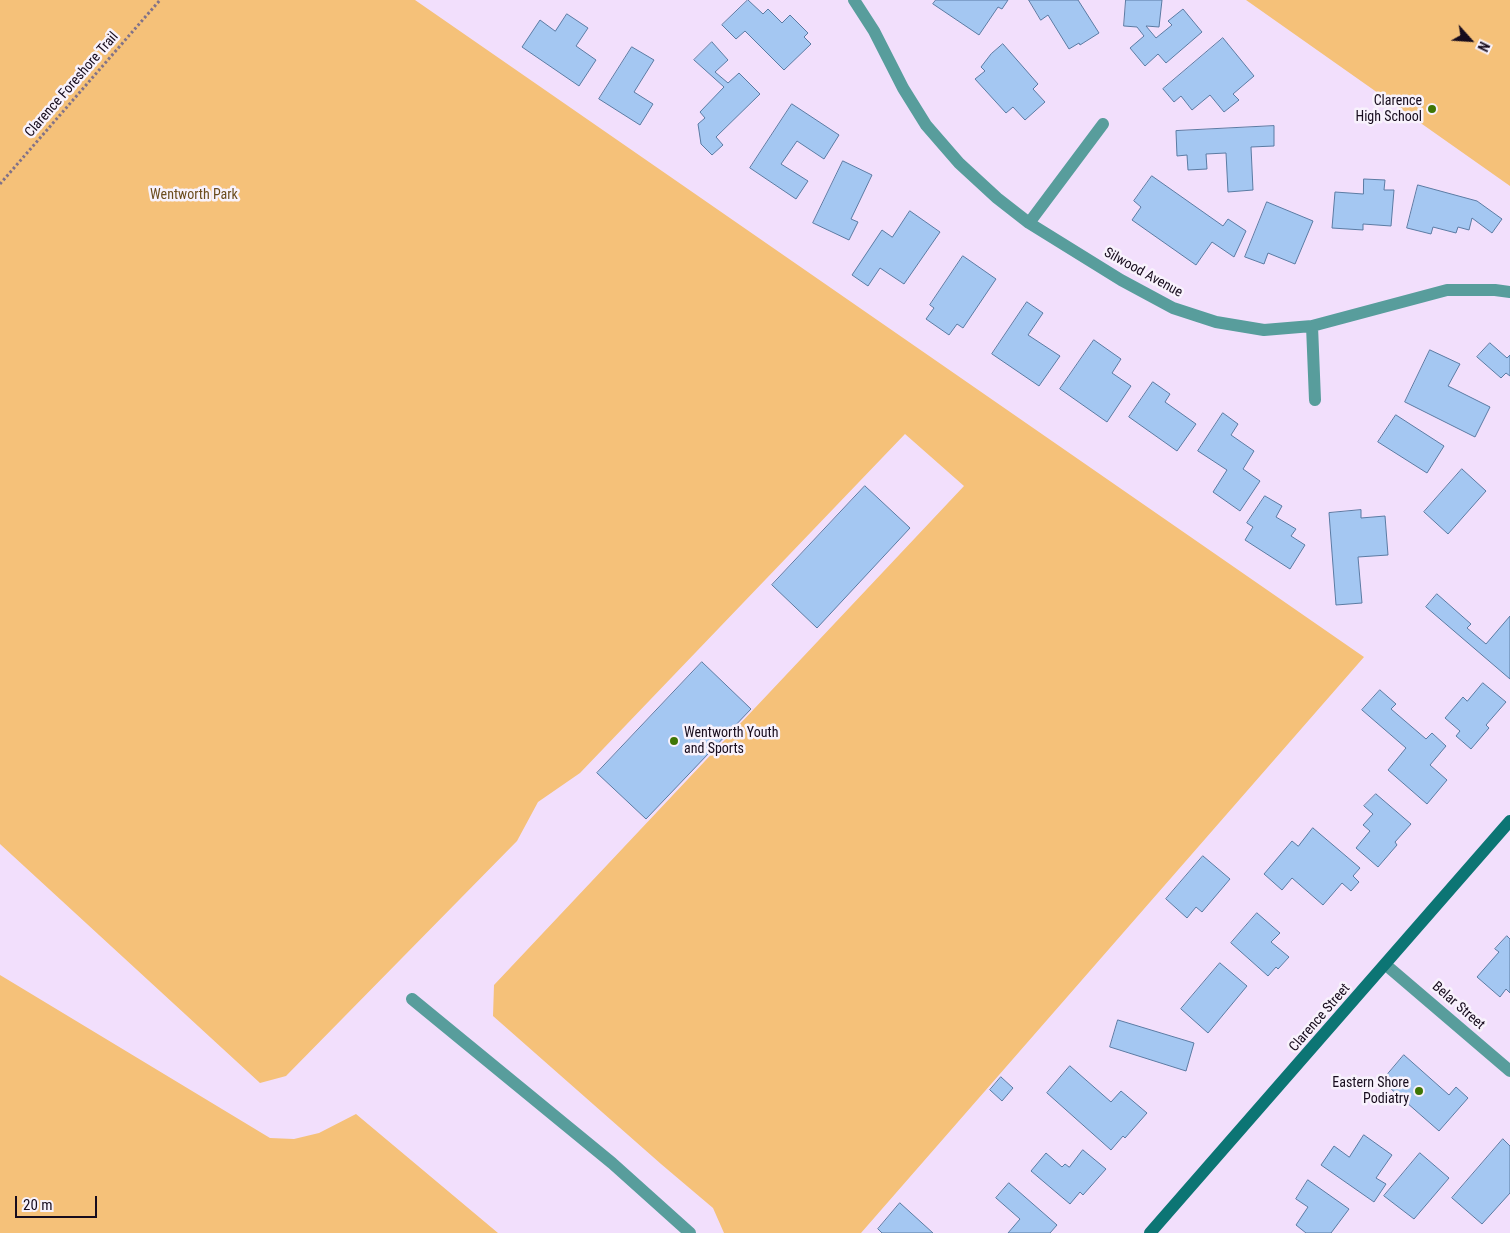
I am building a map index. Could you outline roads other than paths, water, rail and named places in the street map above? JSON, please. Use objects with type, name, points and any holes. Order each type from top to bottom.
[{"type":"main road","name":"Clarence Street","points":[[1150,1233],[1510,821]]},
{"type":"street","name":"Silwood Avenue","points":[[854,0],[874,31],[902,88],[926,125],[959,163],[997,198],[1029,223],[1121,280],[1173,308],[1216,322],[1264,330],[1312,326],[1447,290],[1495,290],[1510,292]]},
{"type":"street","points":[[1029,223],[1103,124]]},
{"type":"street","points":[[1312,326],[1315,400]]},
{"type":"street","name":"Belar Street","points":[[1386,965],[1510,1071]]},
{"type":"street","points":[[412,999],[612,1163],[690,1233]]},
{"type":"place","name":"Clarence High School","points":[[1432,109]]},
{"type":"place","name":"Wentworth Youth and Sports","points":[[674,741]]},
{"type":"place","name":"Eastern Shore Podiatry","points":[[1419,1091]]},
{"type":"park label","name":"Wentworth Park","points":[[194,195]]}]
